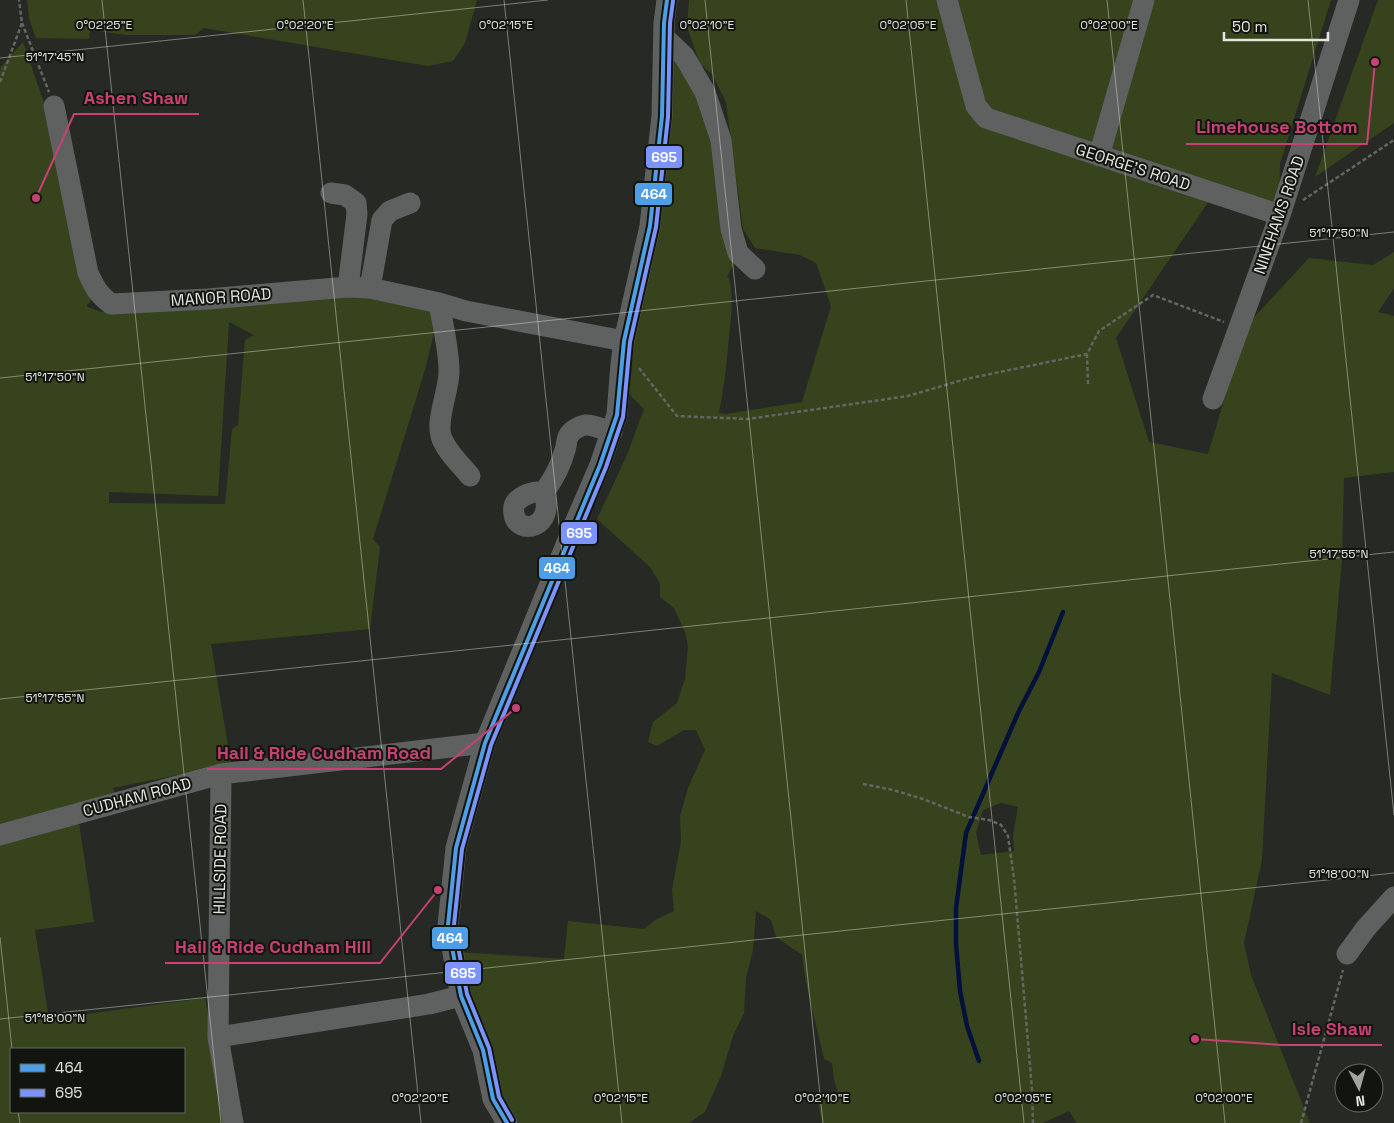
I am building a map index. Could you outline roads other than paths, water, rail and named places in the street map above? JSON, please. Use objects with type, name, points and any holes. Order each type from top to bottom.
[{"type":"street","points":[[507,1123],[493,1100],[483,1050],[461,996],[448,925],[456,848],[485,743],[600,465],[618,415],[624,341],[650,226],[662,116],[664,23],[667,0]]},
{"type":"street","name":"GEORGE'S ROAD","points":[[947,0],[976,106],[986,118],[1280,216]]},
{"type":"street","points":[[1099,156],[1144,0]]},
{"type":"street","name":"NINEHAMS ROAD","points":[[1213,400],[1280,216],[1349,0]]},
{"type":"street","points":[[664,37],[684,56],[705,92],[721,140],[731,229],[738,253],[755,269]]},
{"type":"street","name":"MANOR ROAD","points":[[54,106],[88,274],[96,290],[112,304],[348,287],[370,288],[466,311],[624,341]]},
{"type":"street","points":[[331,193],[345,195],[356,203],[357,214],[348,287]]},
{"type":"street","points":[[370,288],[382,220],[390,212],[410,203]]},
{"type":"street","points":[[439,303],[447,346],[449,372],[439,426],[441,437],[452,455],[470,476]]},
{"type":"street","points":[[544,492],[557,472],[568,438],[572,432],[582,426],[589,425],[612,432]]},
{"type":"street","name":"CUDHAM ROAD","points":[[0,835],[221,774],[485,743]]},
{"type":"street","name":"HILLSIDE ROAD","points":[[221,774],[218,1037],[233,1123]]},
{"type":"street","points":[[1347,954],[1366,928],[1394,897]]},
{"type":"street","points":[[218,1037],[429,1004],[461,996]]},
{"type":"waterway","points":[[979,1061],[967,1026],[960,991],[956,944],[956,908],[966,833],[1018,713],[1039,672],[1063,612]]},
{"type":"place","name":"Limehouse Bottom","points":[[1375,62]]},
{"type":"place","name":"Ashen Shaw","points":[[36,198]]},
{"type":"place","name":"Hail & Ride Cudham Road","points":[[516,708]]},
{"type":"place","name":"Hail & Ride Cudham Hill","points":[[438,890]]},
{"type":"place","name":"Isle Shaw","points":[[1195,1039]]}]
